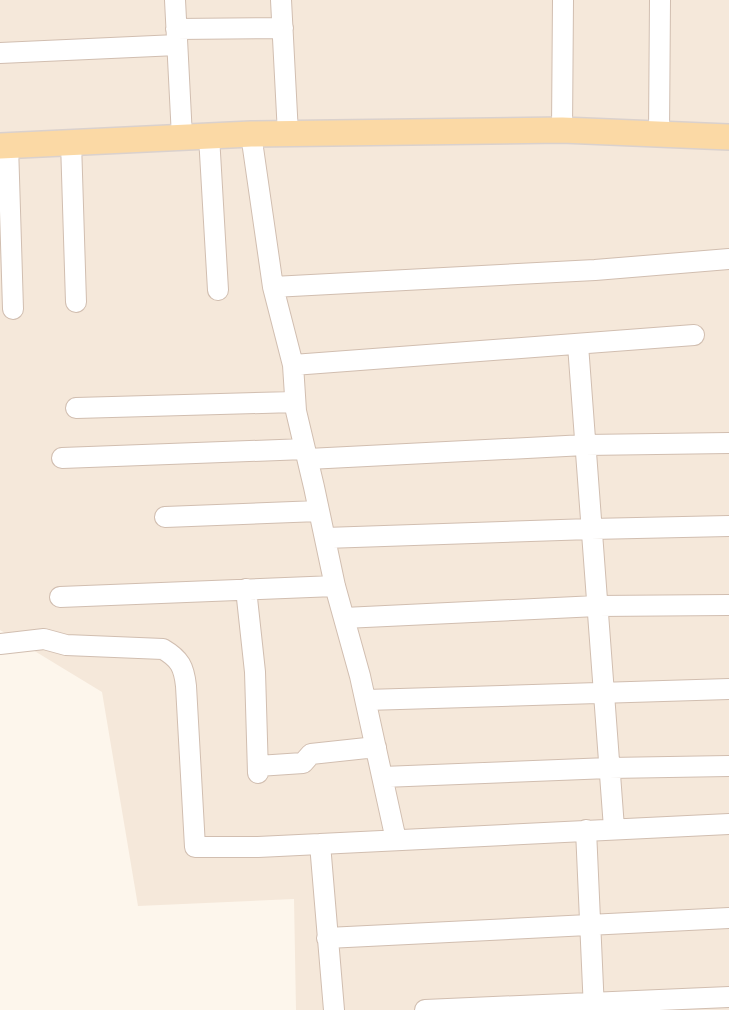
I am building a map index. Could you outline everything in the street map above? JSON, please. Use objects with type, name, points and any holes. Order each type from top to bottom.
[{"type":"main road","points":[[4,145],[251,134],[562,130],[729,137]]},
{"type":"street","points":[[175,0],[182,137]]},
{"type":"street","points":[[281,0],[288,134]]},
{"type":"street","points":[[562,130],[563,0]]},
{"type":"street","points":[[659,134],[660,0]]},
{"type":"street","points":[[0,52],[283,28]]},
{"type":"street","points":[[251,134],[273,287],[293,365],[296,410],[334,586],[366,700],[396,840]]},
{"type":"street","points":[[209,136],[218,290]]},
{"type":"street","points":[[71,142],[76,302]]},
{"type":"street","points":[[4,145],[13,309]]},
{"type":"street","points":[[273,287],[595,270],[729,259]]},
{"type":"street","points":[[293,365],[694,335]]},
{"type":"street","points":[[578,345],[614,828]]},
{"type":"street","points":[[76,408],[295,402]]},
{"type":"street","points":[[62,458],[306,454],[585,444],[729,443]]},
{"type":"street","points":[[165,517],[319,511]]},
{"type":"street","points":[[325,538],[591,528],[729,526]]},
{"type":"street","points":[[60,596],[334,586]]},
{"type":"street","points":[[246,589],[255,672],[258,769],[303,763],[311,754],[376,747]]},
{"type":"street","points":[[344,618],[597,606],[729,606]]},
{"type":"street","points":[[0,644],[44,639],[66,645],[163,649],[176,657],[184,672],[195,847],[258,847],[614,828],[729,824]]},
{"type":"street","points":[[366,700],[729,689]]},
{"type":"street","points":[[383,777],[609,768],[729,766]]},
{"type":"street","points":[[586,830],[594,1006]]},
{"type":"street","points":[[320,844],[334,1010]]},
{"type":"street","points":[[327,938],[729,918]]},
{"type":"street","points":[[425,1010],[594,1006],[729,997]]},
{"type":"shaded area","points":[[0,0],[729,0],[729,1010],[296,1010],[294,899],[138,906],[102,692],[0,630]]}]
